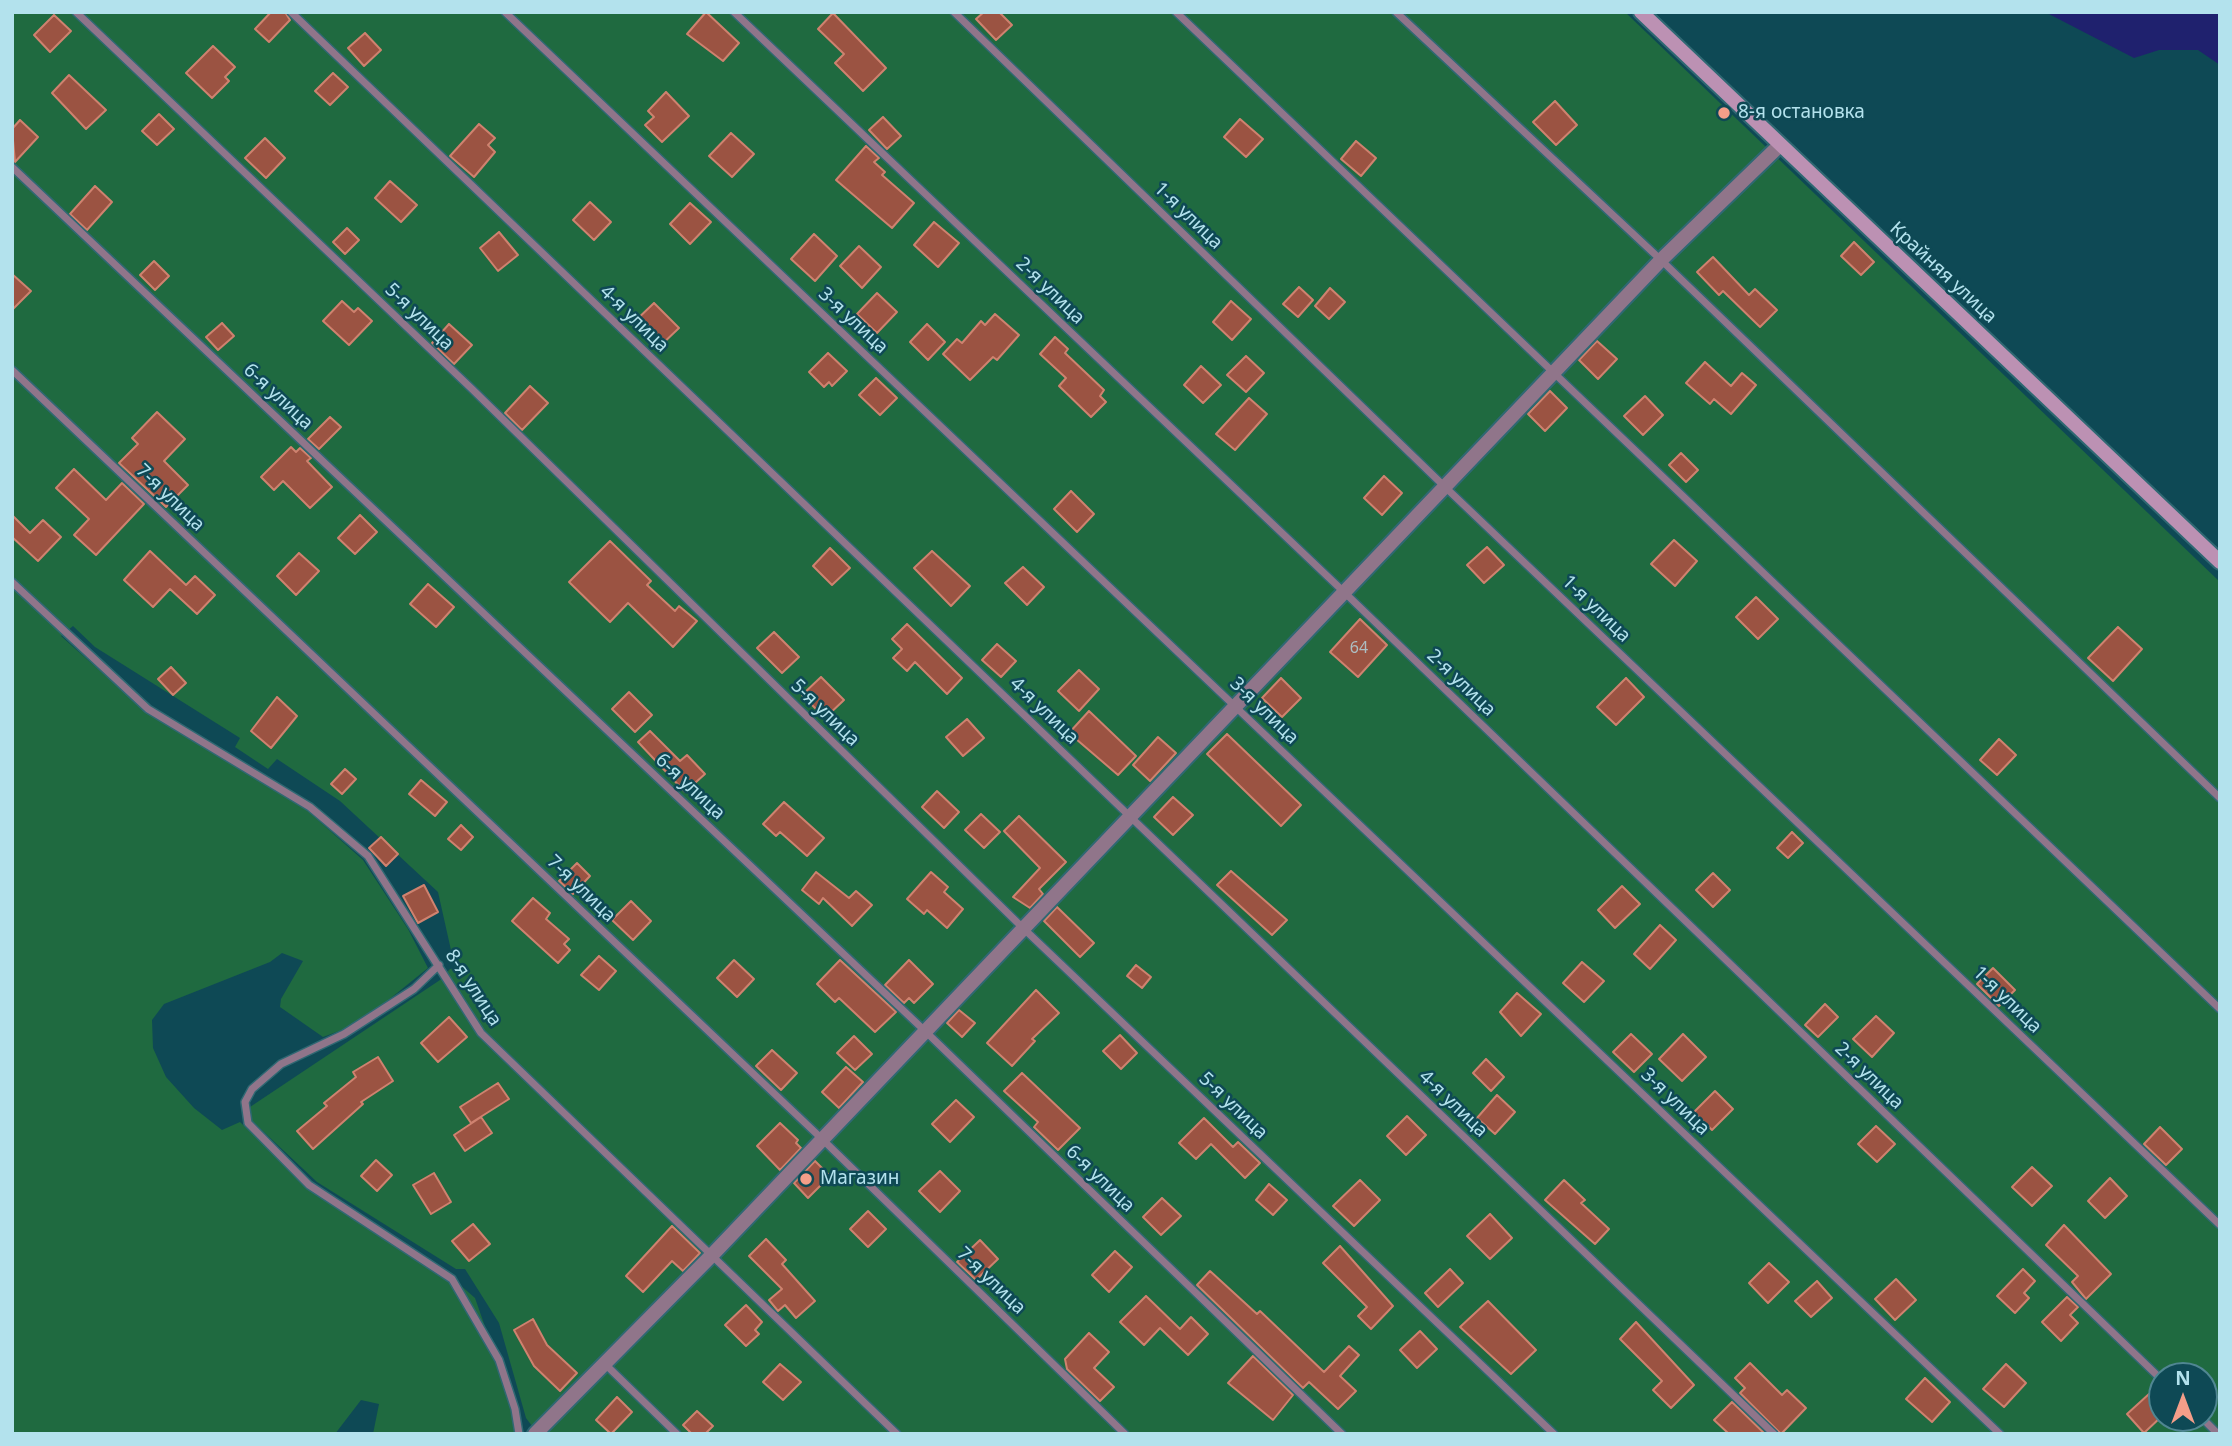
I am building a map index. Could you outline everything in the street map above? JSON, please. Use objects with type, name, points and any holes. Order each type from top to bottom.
[{"type":"main road","name":"Крайняя улица","points":[[1640,12],[2220,562]]},
{"type":"street","points":[[535,1434],[713,1254],[1661,260],[1780,145]]},
{"type":"lane","name":"5-я улица","points":[[76,12],[472,390],[1023,928],[1554,1434]]},
{"type":"lane","name":"4-я улица","points":[[291,12],[1773,1434]]},
{"type":"lane","name":"3-я улица","points":[[505,12],[2000,1434]]},
{"type":"lane","name":"2-я улица","points":[[734,12],[1344,592],[2148,1367]]},
{"type":"lane","name":"1-я улица","points":[[954,12],[1444,486],[2220,1226]]},
{"type":"lane","points":[[1176,12],[2220,1009]]},
{"type":"lane","points":[[1396,12],[1661,260],[2220,798]]},
{"type":"lane","name":"6-я улица","points":[[12,167],[925,1031],[1342,1434]]},
{"type":"lane","name":"7-я улица","points":[[12,370],[821,1138],[1125,1434]]},
{"type":"lane","name":"8-я улица","points":[[12,582],[148,709],[310,807],[368,856],[481,1033],[897,1434]]},
{"type":"lane","points":[[439,965],[414,989],[344,1034],[281,1064],[252,1089],[245,1102],[248,1123],[309,1185],[452,1279],[499,1360],[515,1409],[519,1434]]},
{"type":"lane","points":[[606,1365],[677,1434]]},
{"type":"green space","points":[[12,12],[1625,12],[2220,582],[2220,1434],[538,1434],[526,1418],[499,1323],[465,1269],[456,1269],[317,1182],[251,1120],[250,1107],[455,968],[438,892],[340,801],[277,759],[268,769],[235,747],[240,738],[95,647],[73,626],[61,636],[145,711],[240,760],[309,812],[363,860],[408,929],[428,968],[381,1006],[342,1030],[323,1037],[280,1007],[281,999],[303,961],[282,953],[270,962],[164,1004],[152,1020],[153,1048],[166,1077],[194,1108],[222,1130],[240,1122],[324,1200],[443,1270],[475,1298],[514,1409],[517,1434],[373,1434],[379,1404],[361,1400],[335,1434],[12,1434]]},
{"type":"shaded area","points":[[2045,12],[2213,12],[2220,15],[2220,65],[2198,50],[2159,50],[2134,58]]},
{"type":"building","points":[[271,12],[285,12],[290,20],[269,42],[255,29]]},
{"type":"building","points":[[706,12],[739,43],[723,61],[687,34]]},
{"type":"building","points":[[984,12],[999,12],[1012,25],[996,40],[976,19]]},
{"type":"building","points":[[833,13],[886,68],[863,91],[835,63],[844,54],[818,29]]},
{"type":"building","points":[[54,15],[71,31],[50,52],[34,35]]},
{"type":"building","points":[[365,33],[381,50],[364,66],[348,48]]},
{"type":"building","points":[[213,46],[235,67],[225,77],[229,81],[212,98],[186,73]]},
{"type":"building","points":[[333,73],[348,87],[330,105],[315,91]]},
{"type":"building","points":[[69,75],[106,110],[86,129],[52,93]]},
{"type":"building","points":[[666,92],[689,116],[662,142],[645,125],[654,117],[648,111]]},
{"type":"building","points":[[1555,101],[1577,125],[1556,145],[1533,122]]},
{"type":"building","points":[[159,114],[174,129],[157,145],[142,131]]},
{"type":"building","points":[[883,117],[901,136],[887,149],[869,130]]},
{"type":"building","points":[[1240,119],[1263,139],[1246,157],[1224,137]]},
{"type":"building","points":[[20,120],[38,137],[15,162],[12,129]]},
{"type":"building","points":[[479,124],[495,138],[488,145],[495,152],[474,177],[450,156]]},
{"type":"building","points":[[731,133],[754,154],[732,177],[709,156]]},
{"type":"building","points":[[265,138],[285,158],[266,178],[245,158]]},
{"type":"building","points":[[1356,141],[1376,158],[1361,176],[1341,159]]},
{"type":"building","points":[[866,146],[879,158],[874,162],[885,172],[882,175],[914,203],[892,228],[836,180]]},
{"type":"building","points":[[390,181],[417,205],[401,222],[375,198]]},
{"type":"building","points":[[95,186],[112,202],[87,230],[70,214]]},
{"type":"building","points":[[590,202],[611,222],[594,240],[573,220]]},
{"type":"building","points":[[690,203],[711,222],[690,244],[670,224]]},
{"type":"building","points":[[934,222],[959,243],[938,267],[914,245]]},
{"type":"building","points":[[347,228],[359,240],[345,254],[333,242]]},
{"type":"building","points":[[499,232],[518,255],[498,271],[480,248]]},
{"type":"building","points":[[814,234],[837,256],[815,281],[791,259]]},
{"type":"building","points":[[1854,242],[1874,262],[1861,275],[1841,256]]},
{"type":"building","points":[[859,246],[881,267],[862,288],[840,266]]},
{"type":"building","points":[[1713,257],[1749,295],[1755,289],[1777,310],[1760,327],[1723,291],[1719,295],[1697,272]]},
{"type":"building","points":[[154,261],[169,276],[155,290],[140,275]]},
{"type":"building","points":[[12,274],[31,291],[12,310]]},
{"type":"building","points":[[1299,287],[1313,300],[1298,317],[1283,304]]},
{"type":"building","points":[[1330,288],[1345,302],[1329,319],[1315,306]]},
{"type":"building","points":[[877,293],[897,312],[877,333],[857,314]]},
{"type":"building","points":[[342,301],[354,312],[358,308],[372,321],[349,345],[323,321]]},
{"type":"building","points":[[1231,301],[1251,319],[1232,340],[1213,322]]},
{"type":"building","points":[[654,303],[679,328],[657,349],[632,324]]},
{"type":"building","points":[[995,314],[1019,335],[997,360],[993,357],[970,380],[943,354],[957,339],[962,343],[981,321],[985,325]]},
{"type":"building","points":[[222,323],[234,336],[218,350],[206,337]]},
{"type":"building","points":[[449,324],[472,345],[454,364],[432,343]]},
{"type":"building","points":[[927,324],[945,342],[928,360],[910,342]]},
{"type":"building","points":[[1055,337],[1068,349],[1065,353],[1104,390],[1100,396],[1106,402],[1091,417],[1059,386],[1066,378],[1040,354]]},
{"type":"building","points":[[1597,341],[1617,359],[1598,379],[1579,360]]},
{"type":"building","points":[[828,353],[847,371],[832,386],[829,382],[824,387],[809,372]]},
{"type":"building","points":[[1246,356],[1264,373],[1246,392],[1227,375]]},
{"type":"building","points":[[1705,362],[1731,386],[1742,373],[1756,385],[1731,414],[1714,399],[1710,404],[1686,383]]},
{"type":"building","points":[[1201,366],[1221,385],[1203,403],[1184,385]]},
{"type":"building","points":[[876,378],[897,398],[880,415],[859,395]]},
{"type":"building","points":[[530,386],[548,403],[522,430],[505,413]]},
{"type":"building","points":[[1550,391],[1567,408],[1545,431],[1528,414]]},
{"type":"building","points":[[1645,396],[1663,415],[1643,435],[1624,416]]},
{"type":"building","points":[[1249,398],[1267,414],[1235,450],[1216,434]]},
{"type":"building","points":[[157,412],[185,439],[164,461],[188,485],[166,507],[119,463],[138,444],[132,438]]},
{"type":"building","points":[[330,417],[341,427],[319,449],[308,439]]},
{"type":"building","points":[[291,447],[296,452],[300,448],[311,458],[307,461],[332,487],[310,508],[283,481],[274,490],[261,477]]},
{"type":"building","points":[[1681,453],[1698,470],[1686,482],[1669,465]]},
{"type":"building","points":[[74,469],[106,500],[122,483],[144,504],[96,555],[74,535],[89,519],[56,488]]},
{"type":"building","points":[[1384,476],[1402,493],[1382,515],[1364,498]]},
{"type":"building","points":[[1071,491],[1094,514],[1077,532],[1054,509]]},
{"type":"building","points":[[12,515],[30,533],[43,520],[61,537],[38,561],[12,537]]},
{"type":"building","points":[[360,515],[377,532],[355,554],[338,538]]},
{"type":"building","points":[[1674,540],[1697,561],[1675,586],[1651,564]]},
{"type":"building","points":[[610,541],[651,581],[647,585],[675,611],[679,606],[697,621],[673,647],[628,603],[610,622],[569,582]]},
{"type":"building","points":[[1487,547],[1504,565],[1484,583],[1467,565]]},
{"type":"building","points":[[830,548],[850,568],[832,585],[813,566]]},
{"type":"building","points":[[150,551],[186,585],[195,576],[215,595],[197,614],[170,589],[153,607],[124,580]]},
{"type":"building","points":[[932,551],[970,586],[951,606],[914,568]]},
{"type":"building","points":[[299,553],[319,571],[296,595],[277,576]]},
{"type":"building","points":[[1023,567],[1044,587],[1027,605],[1005,583]]},
{"type":"building","points":[[428,584],[454,607],[436,627],[410,604]]},
{"type":"building","points":[[1756,597],[1778,619],[1758,639],[1736,617]]},
{"type":"building","points":[[1360,619],[1387,645],[1358,677],[1330,652]]},
{"type":"building","points":[[907,624],[962,678],[947,694],[915,662],[907,671],[893,658],[902,649],[892,639]]},
{"type":"building","points":[[2118,627],[2142,649],[2113,681],[2088,658]]},
{"type":"building","points":[[774,632],[799,657],[782,673],[757,648]]},
{"type":"building","points":[[997,644],[1016,661],[1001,677],[982,660]]},
{"type":"building","points":[[171,667],[186,683],[173,695],[158,679]]},
{"type":"building","points":[[1079,670],[1099,689],[1079,711],[1058,691]]},
{"type":"building","points":[[821,677],[844,700],[825,718],[802,695]]},
{"type":"building","points":[[1281,678],[1301,698],[1282,717],[1262,698]]},
{"type":"building","points":[[1626,678],[1644,697],[1616,725],[1597,707]]},
{"type":"building","points":[[629,692],[652,715],[635,732],[612,709]]},
{"type":"building","points":[[277,697],[297,716],[271,748],[251,731]]},
{"type":"building","points":[[1089,711],[1136,756],[1118,775],[1069,733]]},
{"type":"building","points":[[967,719],[984,738],[963,756],[946,737]]},
{"type":"building","points":[[650,731],[680,761],[687,755],[705,774],[685,792],[638,742]]},
{"type":"building","points":[[1227,734],[1301,805],[1281,826],[1207,754]]},
{"type":"building","points":[[1158,737],[1176,753],[1150,781],[1133,765]]},
{"type":"building","points":[[1999,739],[2016,755],[1997,775],[1980,760]]},
{"type":"building","points":[[345,769],[356,779],[342,794],[331,784]]},
{"type":"building","points":[[421,780],[447,802],[435,816],[409,794]]},
{"type":"building","points":[[937,791],[959,812],[944,828],[922,807]]},
{"type":"building","points":[[1173,797],[1193,815],[1173,835],[1154,817]]},
{"type":"building","points":[[784,802],[824,838],[807,856],[780,832],[776,836],[763,824]]},
{"type":"building","points":[[981,814],[1000,832],[984,848],[965,830]]},
{"type":"building","points":[[1019,816],[1066,862],[1039,889],[1043,894],[1030,908],[1013,897],[1040,868],[1004,831]]},
{"type":"building","points":[[461,825],[473,837],[461,850],[448,839]]},
{"type":"building","points":[[1792,832],[1803,843],[1788,858],[1777,848]]},
{"type":"building","points":[[381,837],[398,854],[386,866],[369,848]]},
{"type":"building","points":[[577,863],[590,876],[573,894],[559,881]]},
{"type":"building","points":[[1231,871],[1287,920],[1272,935],[1217,885]]},
{"type":"building","points":[[816,872],[849,898],[856,891],[872,905],[852,926],[823,898],[819,904],[802,890]]},
{"type":"building","points":[[931,872],[948,887],[944,892],[963,909],[947,928],[927,910],[924,914],[907,899]]},
{"type":"building","points":[[1713,873],[1730,890],[1713,907],[1696,890]]},
{"type":"building","points":[[424,885],[438,912],[418,923],[403,896]]},
{"type":"building","points":[[1622,886],[1640,904],[1615,928],[1598,910]]},
{"type":"building","points":[[533,898],[550,913],[546,919],[569,939],[564,944],[570,950],[558,963],[512,921]]},
{"type":"building","points":[[631,901],[651,921],[633,940],[612,920]]},
{"type":"building","points":[[1057,907],[1094,943],[1080,957],[1044,921]]},
{"type":"building","points":[[1660,925],[1676,940],[1650,969],[1634,954]]},
{"type":"building","points":[[599,956],[616,971],[599,990],[581,975]]},
{"type":"building","points":[[734,960],[754,979],[737,997],[717,978]]},
{"type":"building","points":[[840,960],[896,1012],[875,1032],[839,998],[835,1002],[817,984]]},
{"type":"building","points":[[909,960],[933,984],[914,1003],[909,998],[904,1003],[885,985]]},
{"type":"building","points":[[1582,962],[1604,981],[1584,1002],[1563,983]]},
{"type":"building","points":[[1136,965],[1151,977],[1142,988],[1127,976]]},
{"type":"building","points":[[1993,968],[2015,990],[1999,1006],[1977,984]]},
{"type":"building","points":[[1036,990],[1059,1013],[1032,1039],[1035,1041],[1012,1066],[987,1043]]},
{"type":"building","points":[[1517,993],[1541,1014],[1521,1036],[1500,1012]]},
{"type":"building","points":[[1825,1004],[1838,1017],[1818,1037],[1805,1025]]},
{"type":"building","points":[[959,1010],[975,1023],[962,1037],[947,1023]]},
{"type":"building","points":[[1876,1016],[1894,1033],[1872,1057],[1853,1039]]},
{"type":"building","points":[[449,1017],[467,1037],[438,1062],[421,1043]]},
{"type":"building","points":[[1631,1034],[1652,1054],[1634,1072],[1613,1052]]},
{"type":"building","points":[[1683,1034],[1706,1057],[1682,1081],[1659,1059]]},
{"type":"building","points":[[1120,1035],[1137,1053],[1121,1069],[1103,1051]]},
{"type":"building","points":[[854,1036],[872,1054],[855,1070],[837,1053]]},
{"type":"building","points":[[772,1050],[797,1073],[781,1090],[756,1066]]},
{"type":"building","points":[[378,1057],[393,1081],[361,1102],[363,1104],[313,1149],[297,1131],[327,1106],[324,1103],[356,1077],[353,1072]]},
{"type":"building","points":[[1486,1059],[1504,1077],[1491,1091],[1473,1073]]},
{"type":"building","points":[[846,1067],[863,1082],[839,1108],[822,1092]]},
{"type":"building","points":[[1022,1073],[1080,1128],[1058,1150],[1034,1127],[1038,1122],[1004,1091]]},
{"type":"building","points":[[498,1083],[509,1099],[471,1123],[460,1107]]},
{"type":"building","points":[[1715,1091],[1733,1109],[1712,1130],[1694,1112]]},
{"type":"building","points":[[1497,1095],[1515,1112],[1495,1134],[1477,1118]]},
{"type":"building","points":[[956,1100],[974,1117],[950,1142],[932,1124]]},
{"type":"building","points":[[1407,1116],[1426,1135],[1406,1155],[1387,1136]]},
{"type":"building","points":[[481,1117],[492,1133],[465,1151],[454,1135]]},
{"type":"building","points":[[1204,1118],[1233,1147],[1238,1142],[1260,1163],[1245,1178],[1211,1144],[1196,1159],[1179,1143]]},
{"type":"building","points":[[780,1123],[798,1140],[796,1143],[801,1148],[780,1170],[757,1146]]},
{"type":"building","points":[[1876,1126],[1895,1144],[1877,1162],[1858,1144]]},
{"type":"building","points":[[2160,1127],[2182,1149],[2166,1165],[2144,1144]]},
{"type":"building","points":[[376,1160],[392,1175],[377,1191],[361,1176]]},
{"type":"building","points":[[815,1161],[830,1176],[808,1198],[794,1183]]},
{"type":"building","points":[[2032,1167],[2052,1186],[2032,1206],[2012,1187]]},
{"type":"building","points":[[940,1171],[960,1191],[940,1212],[919,1191]]},
{"type":"building","points":[[434,1173],[451,1202],[431,1214],[413,1185]]},
{"type":"building","points":[[2110,1178],[2127,1196],[2105,1218],[2088,1201]]},
{"type":"building","points":[[1360,1180],[1380,1200],[1354,1226],[1333,1206]]},
{"type":"building","points":[[1564,1180],[1585,1200],[1581,1203],[1609,1229],[1595,1244],[1545,1200]]},
{"type":"building","points":[[1269,1184],[1287,1200],[1273,1215],[1256,1200]]},
{"type":"building","points":[[1162,1198],[1181,1216],[1161,1235],[1143,1217]]},
{"type":"building","points":[[868,1211],[886,1229],[868,1247],[850,1229]]},
{"type":"building","points":[[1490,1214],[1512,1238],[1490,1259],[1467,1236]]},
{"type":"building","points":[[473,1224],[490,1244],[469,1261],[452,1241]]},
{"type":"building","points":[[2064,1225],[2111,1274],[2086,1299],[2072,1282],[2078,1276],[2046,1245]]},
{"type":"building","points":[[672,1226],[700,1253],[683,1271],[672,1261],[643,1292],[626,1276]]},
{"type":"building","points":[[766,1239],[786,1260],[782,1264],[815,1301],[796,1318],[785,1305],[778,1311],[769,1300],[782,1289],[749,1256]]},
{"type":"building","points":[[980,1240],[998,1259],[976,1280],[957,1262]]},
{"type":"building","points":[[1340,1246],[1393,1306],[1371,1329],[1358,1316],[1367,1307],[1323,1263]]},
{"type":"building","points":[[1115,1251],[1132,1267],[1109,1292],[1092,1275]]},
{"type":"building","points":[[1769,1263],[1789,1282],[1768,1303],[1749,1283]]},
{"type":"building","points":[[1450,1269],[1463,1283],[1438,1307],[1425,1293]]},
{"type":"building","points":[[2023,1269],[2035,1281],[2024,1293],[2029,1298],[2015,1313],[1997,1296]]},
{"type":"building","points":[[1210,1271],[1257,1314],[1260,1311],[1324,1372],[1349,1346],[1359,1355],[1340,1376],[1356,1391],[1338,1409],[1309,1382],[1303,1388],[1197,1285]]},
{"type":"building","points":[[1896,1279],[1916,1300],[1895,1320],[1875,1299]]},
{"type":"building","points":[[1817,1281],[1832,1298],[1811,1317],[1795,1301]]},
{"type":"building","points":[[1146,1296],[1180,1329],[1191,1317],[1208,1334],[1188,1355],[1160,1328],[1144,1345],[1120,1322]]},
{"type":"building","points":[[2067,1297],[2078,1307],[2070,1315],[2078,1323],[2061,1341],[2042,1322]]},
{"type":"building","points":[[1488,1301],[1536,1350],[1511,1374],[1460,1327]]},
{"type":"building","points":[[746,1305],[762,1322],[755,1330],[759,1334],[746,1346],[725,1325]]},
{"type":"building","points":[[533,1319],[547,1345],[577,1373],[560,1391],[534,1366],[514,1330]]},
{"type":"building","points":[[1636,1322],[1694,1385],[1671,1408],[1653,1390],[1662,1381],[1620,1339]]},
{"type":"building","points":[[1420,1331],[1437,1349],[1417,1368],[1400,1350]]},
{"type":"building","points":[[1089,1333],[1109,1352],[1094,1368],[1114,1387],[1100,1401],[1067,1369],[1065,1359]]},
{"type":"building","points":[[1253,1356],[1293,1395],[1273,1420],[1228,1383]]},
{"type":"building","points":[[1750,1363],[1782,1395],[1787,1390],[1806,1408],[1781,1434],[1740,1393],[1745,1388],[1735,1378]]},
{"type":"building","points":[[780,1364],[801,1382],[783,1400],[763,1382]]},
{"type":"building","points":[[2006,1364],[2026,1383],[2004,1407],[1983,1389]]},
{"type":"building","points":[[1925,1378],[1950,1402],[1932,1422],[1906,1399]]},
{"type":"building","points":[[2148,1395],[2148,1429],[2144,1433],[2127,1414]]},
{"type":"building","points":[[617,1397],[632,1412],[611,1434],[596,1420]]},
{"type":"building","points":[[1732,1402],[1765,1434],[1729,1434],[1714,1420]]},
{"type":"building","points":[[697,1411],[713,1426],[705,1434],[692,1434],[683,1425]]},
{"type":"place","name":"8-я остановка","points":[[1724,113]]},
{"type":"place","name":"Магазин","points":[[806,1179]]}]
